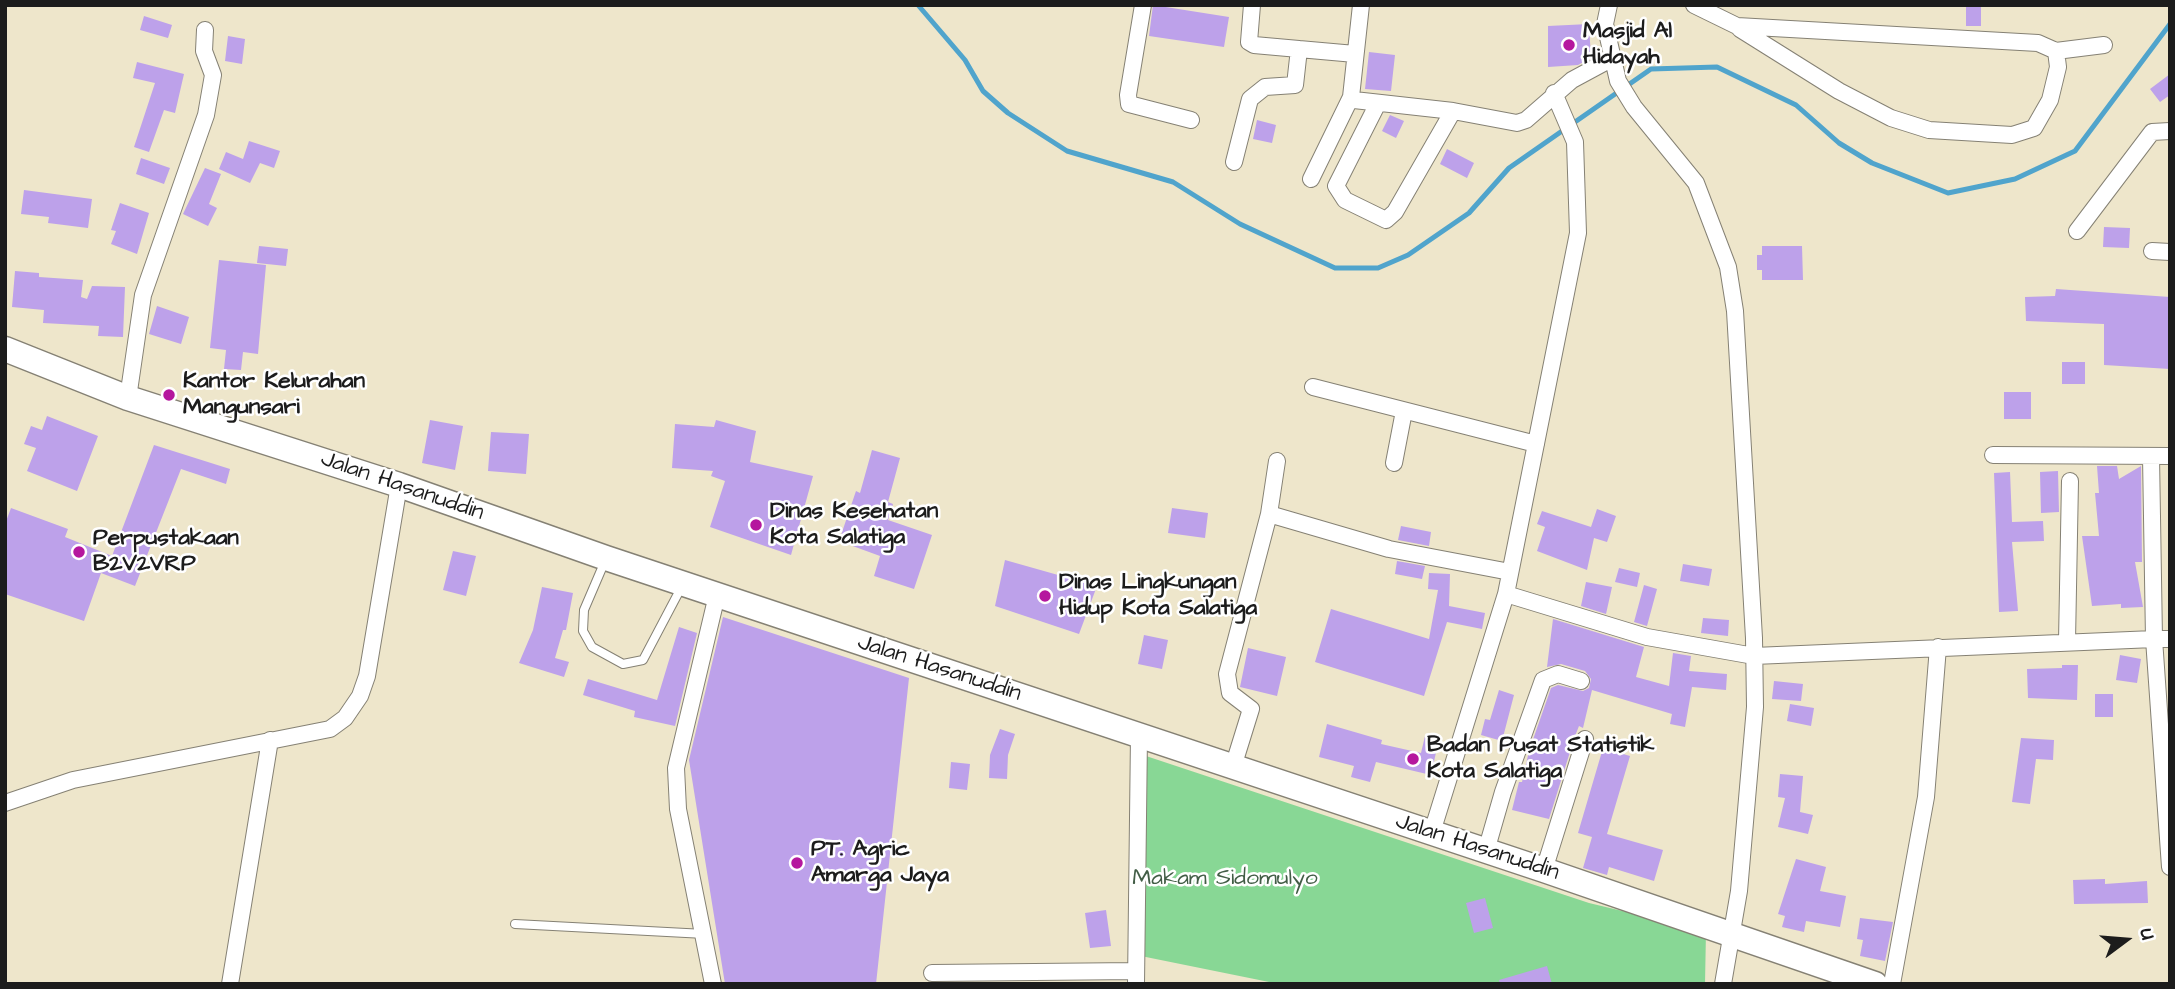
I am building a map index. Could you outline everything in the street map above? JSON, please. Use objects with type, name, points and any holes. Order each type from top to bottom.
[{"type":"main road","name":"Jalan Hasanuddin","points":[[5,349],[121,395],[399,485],[606,558],[1432,832],[1875,984]]},
{"type":"street","points":[[1143,5],[1128,95],[1129,104],[1191,120]]},
{"type":"street","points":[[1252,5],[1249,42],[1355,54]]},
{"type":"street","points":[[1311,179],[1350,97],[1361,5]]},
{"type":"street","points":[[1609,5],[1605,24],[1611,60],[1618,81],[1634,107],[1696,183],[1728,267],[1740,358],[1755,707],[1734,934],[1723,984]]},
{"type":"street","points":[[1694,5],[1737,26],[1839,91],[1891,118],[1929,130],[2012,135],[2034,128],[2050,100],[2058,67],[2056,51]]},
{"type":"street","points":[[1737,26],[2038,43],[2056,51],[2104,46]]},
{"type":"street","points":[[121,395],[143,295],[206,115],[213,75],[204,51],[205,30]]},
{"type":"street","points":[[1234,162],[1250,99],[1265,87],[1295,85],[1299,49]]},
{"type":"street","points":[[1350,97],[1517,123],[1525,120],[1554,93],[1611,60]]},
{"type":"street","points":[[1432,832],[1506,594],[1578,233],[1574,142],[1554,93]]},
{"type":"street","points":[[1378,103],[1336,186],[1345,200],[1386,220],[1395,212],[1453,111]]},
{"type":"street","points":[[2077,231],[2152,132],[2170,131]]},
{"type":"street","points":[[2152,251],[2170,252]]},
{"type":"street","points":[[1313,387],[1536,444]]},
{"type":"street","points":[[1394,463],[1404,411]]},
{"type":"street","points":[[1993,455],[2170,456]]},
{"type":"street","points":[[2151,456],[2162,639],[2170,867]]},
{"type":"street","points":[[1233,766],[1251,709],[1230,693],[1227,674],[1269,514],[1277,461]]},
{"type":"street","points":[[2067,641],[2070,481]]},
{"type":"street","points":[[5,803],[72,780],[330,729],[345,718],[360,696],[367,676],[399,485]]},
{"type":"street","points":[[1269,514],[1389,549],[1510,572]]},
{"type":"street","points":[[1506,594],[1647,637],[1715,652],[1754,656],[2162,639]]},
{"type":"street","points":[[713,984],[678,808],[676,768],[717,595]]},
{"type":"street","points":[[1892,984],[1926,797],[1938,647]]},
{"type":"street","points":[[1486,851],[1503,792],[1543,680],[1558,674],[1581,681]]},
{"type":"street","points":[[932,973],[1136,977],[1139,735]]},
{"type":"street","points":[[1544,870],[1585,739]]},
{"type":"street","points":[[230,984],[270,740]]},
{"type":"lane","points":[[606,558],[584,610],[583,631],[592,647],[623,664],[643,660],[683,583]]},
{"type":"lane","points":[[515,924],[705,934]]},
{"type":"green space","name":"Makam Sidomulyo","points":[[1140,754],[1589,903],[1706,931],[1705,984],[1279,984],[1136,955]]},
{"type":"building","points":[[1153,5],[1229,17],[1224,47],[1149,36]]},
{"type":"building","points":[[1966,5],[1981,5],[1981,26],[1966,26]]},
{"type":"building","points":[[144,16],[172,25],[168,38],[140,30]]},
{"type":"building","name":"Masjid Al Hidayah","points":[[1589,24],[1591,58],[1578,65],[1548,67],[1548,26]]},
{"type":"building","points":[[228,36],[245,39],[242,64],[225,61]]},
{"type":"building","points":[[1369,52],[1395,55],[1391,91],[1365,89]]},
{"type":"building","points":[[137,62],[184,74],[175,113],[164,110],[149,152],[134,147],[155,83],[133,78]]},
{"type":"building","points":[[2170,74],[2170,95],[2160,102],[2150,89]]},
{"type":"building","points":[[1390,115],[1404,121],[1396,138],[1382,131]]},
{"type":"building","points":[[1257,120],[1276,125],[1272,143],[1253,139]]},
{"type":"building","points":[[249,141],[280,151],[274,168],[260,163],[250,183],[219,169],[226,152],[243,159]]},
{"type":"building","points":[[1447,149],[1474,163],[1467,178],[1440,164]]},
{"type":"building","points":[[141,158],[170,168],[164,184],[136,174]]},
{"type":"building","points":[[205,168],[221,174],[209,204],[217,208],[208,226],[183,214]]},
{"type":"building","points":[[24,190],[92,199],[88,228],[48,223],[49,217],[21,214]]},
{"type":"building","points":[[120,203],[149,213],[137,254],[111,244],[116,231],[111,230]]},
{"type":"building","points":[[2104,227],[2130,228],[2129,248],[2103,247]]},
{"type":"building","points":[[259,246],[288,249],[286,266],[257,263]]},
{"type":"building","points":[[1762,246],[1802,246],[1803,280],[1762,280],[1762,270],[1757,270],[1757,255],[1762,255]]},
{"type":"building","points":[[219,260],[266,265],[258,354],[243,352],[241,370],[224,369],[226,350],[210,348]]},
{"type":"building","points":[[15,271],[39,273],[39,277],[83,280],[81,297],[87,299],[92,286],[125,287],[123,337],[98,336],[99,326],[43,323],[44,310],[12,307]]},
{"type":"building","points":[[2056,289],[2170,297],[2170,369],[2104,365],[2104,324],[2026,321],[2025,297],[2055,296]]},
{"type":"building","points":[[157,306],[189,317],[181,344],[149,334]]},
{"type":"building","points":[[2062,362],[2085,362],[2085,384],[2062,384]]},
{"type":"building","points":[[2004,392],[2031,392],[2031,419],[2004,419]]},
{"type":"building","points":[[47,416],[98,436],[77,491],[27,471],[36,448],[24,444],[31,426],[42,430]]},
{"type":"building","points":[[430,420],[463,426],[455,470],[422,463]]},
{"type":"building","points":[[716,420],[756,431],[750,462],[813,476],[791,555],[710,527],[725,481],[711,476],[713,471],[672,468],[675,424],[714,427]]},
{"type":"building","points":[[491,432],[529,434],[526,474],[488,471]]},
{"type":"building","points":[[154,445],[230,469],[226,484],[181,469],[135,586],[101,573],[84,621],[5,594],[5,524],[11,508],[68,529],[65,537],[112,556]]},
{"type":"building","points":[[872,450],[900,458],[888,502],[893,504],[888,520],[932,535],[914,589],[874,576],[880,556],[839,541],[856,491],[860,493]]},
{"type":"building","points":[[2097,466],[2117,466],[2119,479],[2141,466],[2142,562],[2135,562],[2143,607],[2121,608],[2121,604],[2092,606],[2082,536],[2099,536],[2095,493],[2099,493]]},
{"type":"building","points":[[2058,471],[2059,512],[2041,513],[2040,472]]},
{"type":"building","points":[[2010,472],[2012,522],[2043,521],[2044,541],[2012,542],[2018,611],[1999,612],[1994,473]]},
{"type":"building","points":[[1172,508],[1208,513],[1205,538],[1168,533]]},
{"type":"building","points":[[1597,509],[1616,516],[1607,542],[1594,538],[1587,570],[1537,551],[1545,527],[1537,524],[1542,511],[1591,527]]},
{"type":"building","points":[[1401,526],[1431,532],[1429,546],[1398,540]]},
{"type":"building","points":[[453,551],[476,556],[466,596],[443,590]]},
{"type":"building","name":"Dinas Lingkungan Hidup Kota Salatiga","points":[[1005,560],[1097,586],[1079,634],[995,606]]},
{"type":"building","points":[[1397,561],[1425,566],[1422,579],[1395,574]]},
{"type":"building","points":[[1683,564],[1712,569],[1709,586],[1680,581]]},
{"type":"building","points":[[1619,568],[1640,573],[1637,587],[1615,582]]},
{"type":"building","points":[[1429,573],[1450,574],[1449,606],[1485,613],[1482,629],[1447,622],[1424,696],[1315,662],[1331,609],[1429,639],[1438,590],[1428,589]]},
{"type":"building","points":[[1586,582],[1612,587],[1606,614],[1581,606]]},
{"type":"building","points":[[1644,585],[1657,589],[1647,626],[1634,622]]},
{"type":"building","points":[[542,587],[573,593],[566,630],[563,630],[555,658],[569,662],[564,677],[519,663],[533,630]]},
{"type":"building","name":"PT. Agric Amarga Jaya","points":[[723,617],[909,678],[876,984],[725,984],[689,760]]},
{"type":"building","points":[[1703,618],[1729,620],[1728,636],[1701,633]]},
{"type":"building","points":[[1553,619],[1644,647],[1636,677],[1669,686],[1673,653],[1691,656],[1689,671],[1727,674],[1726,690],[1692,687],[1685,727],[1670,724],[1672,714],[1592,690],[1583,728],[1579,726],[1575,736],[1549,819],[1512,810],[1519,782],[1522,782],[1529,751],[1551,688],[1558,685],[1583,691],[1589,688],[1591,679],[1585,671],[1561,664],[1547,667]]},
{"type":"building","points":[[679,627],[697,633],[675,726],[634,717],[635,711],[583,695],[588,679],[657,700]]},
{"type":"building","points":[[1144,635],[1168,640],[1162,669],[1138,664]]},
{"type":"building","points":[[1248,648],[1286,657],[1277,696],[1240,687]]},
{"type":"building","points":[[2120,655],[2141,659],[2137,683],[2116,680]]},
{"type":"building","points":[[2062,665],[2078,665],[2077,700],[2028,698],[2027,669],[2062,668]]},
{"type":"building","points":[[1774,681],[1803,684],[1801,701],[1772,699]]},
{"type":"building","points":[[1499,690],[1514,695],[1502,741],[1481,735],[1485,719],[1490,720]]},
{"type":"building","points":[[2095,694],[2113,694],[2113,717],[2095,717]]},
{"type":"building","points":[[1790,704],[1814,708],[1811,726],[1787,721]]},
{"type":"building","points":[[1327,724],[1382,740],[1381,744],[1421,753],[1425,736],[1439,739],[1431,775],[1376,762],[1370,782],[1351,777],[1354,766],[1319,757]]},
{"type":"building","points":[[1000,729],[1015,734],[1008,755],[1007,779],[989,778],[990,755]]},
{"type":"building","points":[[2021,738],[2054,740],[2053,760],[2036,759],[2030,804],[2012,802]]},
{"type":"building","points":[[1603,748],[1630,756],[1607,834],[1663,850],[1654,881],[1609,867],[1607,875],[1583,868],[1592,837],[1578,833]]},
{"type":"building","points":[[951,762],[970,764],[967,790],[949,788]]},
{"type":"building","points":[[1780,774],[1803,776],[1800,812],[1813,815],[1808,834],[1778,827],[1785,798],[1778,797]]},
{"type":"building","points":[[1796,859],[1826,867],[1820,891],[1846,896],[1840,927],[1806,921],[1804,932],[1782,927],[1785,916],[1778,914]]},
{"type":"building","points":[[2105,879],[2105,884],[2147,881],[2148,903],[2074,904],[2073,880]]},
{"type":"building","points":[[1485,898],[1493,928],[1474,933],[1466,903]]},
{"type":"building","points":[[1106,910],[1111,946],[1090,948],[1085,913]]},
{"type":"building","points":[[1860,918],[1893,922],[1885,961],[1860,956],[1863,940],[1857,939]]},
{"type":"building","points":[[1547,966],[1552,984],[1500,984],[1499,980]]},
{"type":"waterway","points":[[918,5],[965,60],[983,91],[1008,113],[1067,151],[1173,182],[1240,224],[1335,268],[1378,268],[1408,255],[1469,213],[1509,168],[1651,69],[1717,67],[1796,105],[1839,143],[1872,163],[1948,193],[2015,179],[2075,151],[2170,24]]},
{"type":"place","name":"Masjid Al Hidayah","points":[[1569,45]]},
{"type":"place","name":"Kantor Kelurahan Mangunsari","points":[[169,395]]},
{"type":"place","name":"Dinas Kesehatan Kota Salatiga","points":[[756,525]]},
{"type":"place","name":"Perpustakaan B2V2VRP","points":[[79,552]]},
{"type":"place","name":"Dinas Lingkungan Hidup Kota Salatiga","points":[[1045,596]]},
{"type":"place","name":"Badan Pusat Statistik Kota Salatiga","points":[[1413,759]]},
{"type":"place","name":"PT. Agric Amarga Jaya","points":[[797,863]]}]
